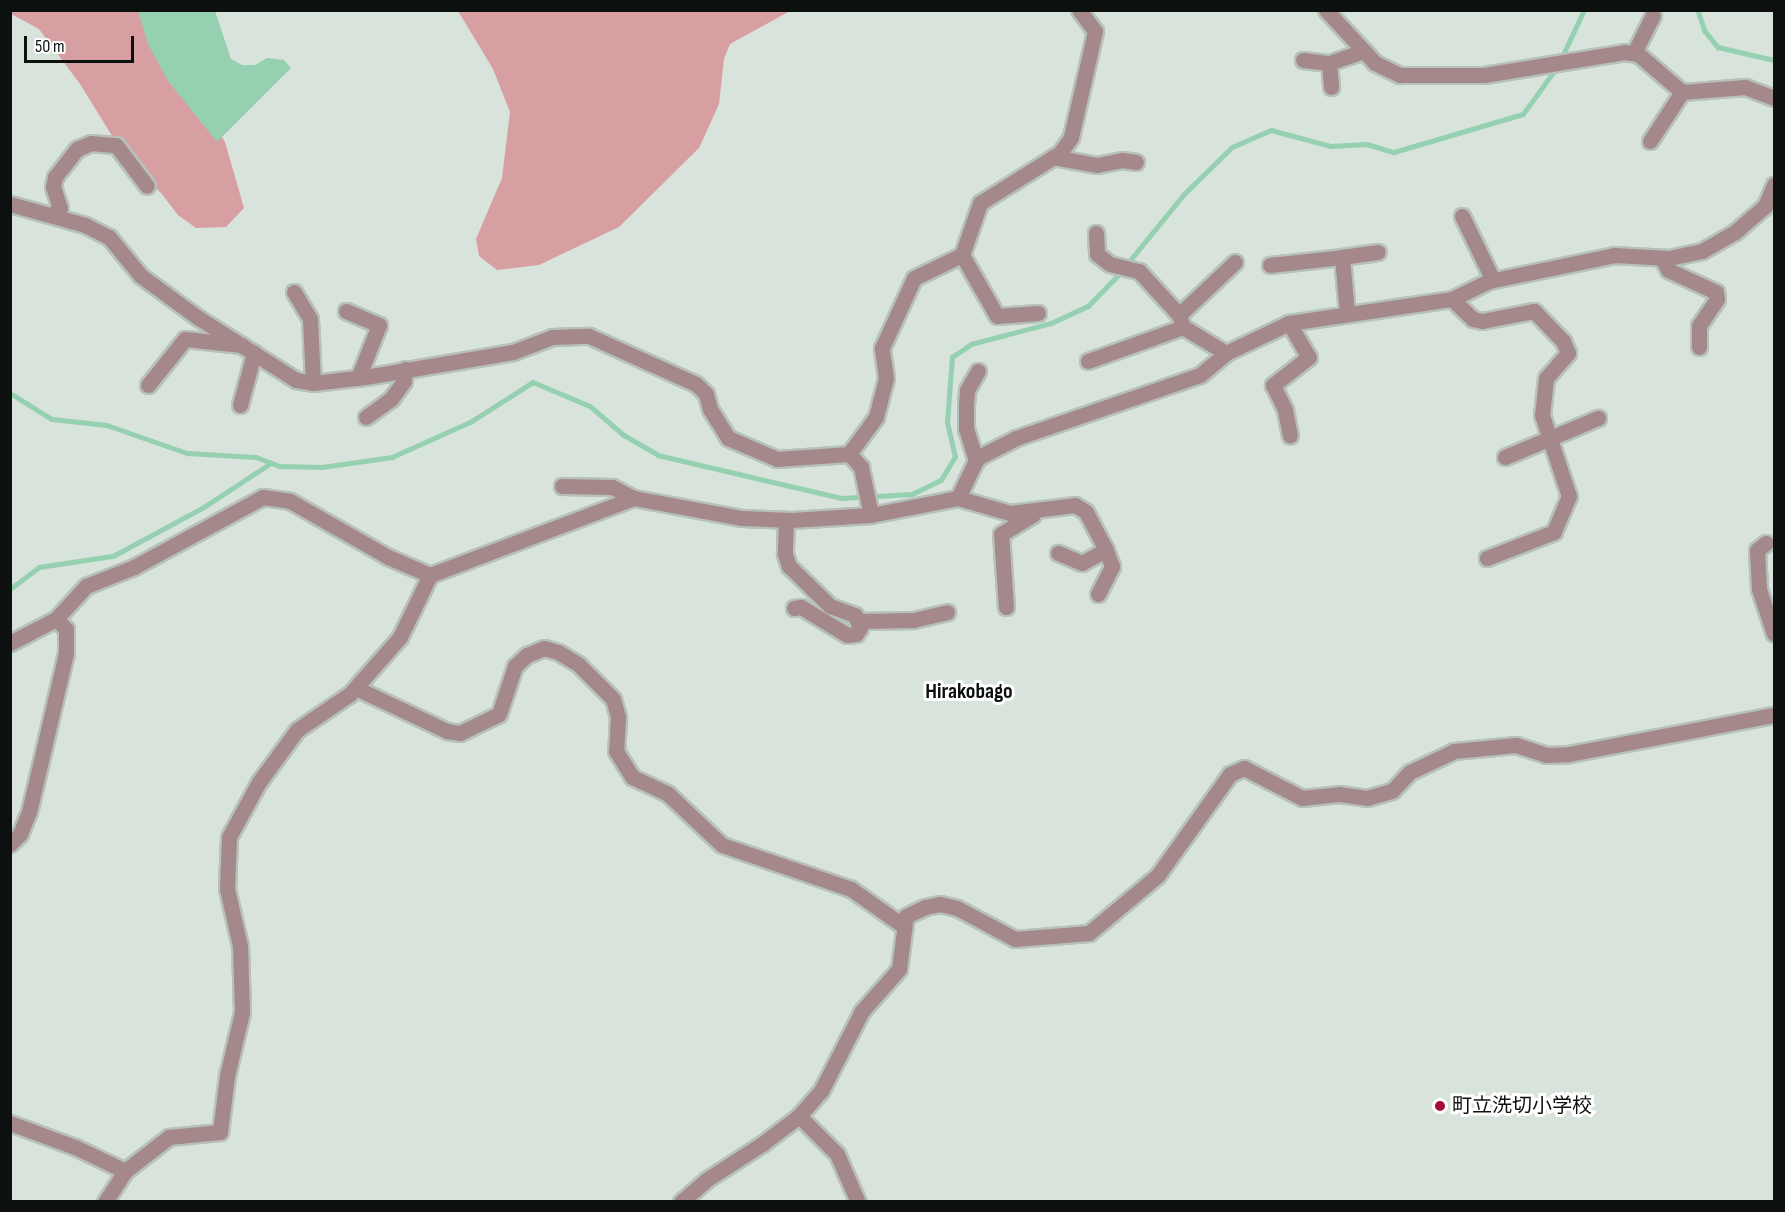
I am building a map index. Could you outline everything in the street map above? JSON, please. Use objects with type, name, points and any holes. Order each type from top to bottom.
[{"type":"street","points":[[849,454],[876,417],[886,378],[882,348],[914,278],[962,255],[980,203],[1053,157],[1071,137],[1095,31],[1079,10]]},
{"type":"street","points":[[1326,10],[1375,63],[1400,75],[1484,75],[1548,64],[1634,54],[1682,92],[1745,87],[1774,98]]},
{"type":"street","points":[[1634,54],[1653,15]]},
{"type":"street","points":[[1303,60],[1329,63],[1364,51]]},
{"type":"street","points":[[1329,63],[1331,87]]},
{"type":"street","points":[[1650,141],[1682,92]]},
{"type":"street","points":[[53,214],[60,208],[53,187],[55,177],[77,149],[92,143],[116,145],[147,186]]},
{"type":"street","points":[[1053,157],[1097,165],[1122,160],[1136,162]]},
{"type":"street","points":[[958,498],[976,461],[1016,438],[1200,375],[1226,353],[1289,323],[1452,299],[1494,280],[1614,255],[1662,258],[1702,251],[1735,232],[1765,206],[1774,185]]},
{"type":"street","points":[[10,204],[53,214],[109,237],[141,276],[296,380],[313,383],[358,378],[513,352],[552,338],[589,336],[696,384],[706,394],[710,409],[728,438],[777,459],[849,454],[861,466],[871,510]]},
{"type":"street","points":[[1462,216],[1494,280]]},
{"type":"street","points":[[1096,233],[1097,254],[1115,265],[1135,270],[1181,321],[1226,353]]},
{"type":"street","points":[[1270,265],[1378,252]]},
{"type":"street","points":[[962,255],[997,316],[1038,313]]},
{"type":"street","points":[[1342,256],[1347,314]]},
{"type":"street","points":[[1662,258],[1668,270],[1716,292],[1717,299],[1699,326],[1699,347]]},
{"type":"street","points":[[1088,361],[1181,321],[1234,262]]},
{"type":"street","points":[[294,292],[310,319],[313,383]]},
{"type":"street","points":[[1452,299],[1473,319],[1482,321],[1534,311],[1563,340],[1568,353],[1546,378],[1542,415],[1569,496],[1554,532],[1487,558]]},
{"type":"street","points":[[346,311],[379,325],[358,378]]},
{"type":"street","points":[[1289,323],[1309,357],[1273,385],[1285,410],[1290,436]]},
{"type":"street","points":[[148,385],[185,339],[248,349]]},
{"type":"street","points":[[240,405],[248,349]]},
{"type":"street","points":[[366,417],[391,399],[404,381],[405,369]]},
{"type":"street","points":[[976,461],[966,429],[967,390],[978,372]]},
{"type":"street","points":[[1505,457],[1598,418]]},
{"type":"street","points":[[562,486],[612,487],[634,498],[742,518],[786,519],[958,498],[1010,513],[1075,505],[1086,512],[1112,566],[1098,594]]},
{"type":"street","points":[[10,643],[56,619],[86,586],[134,567],[263,497],[290,501],[388,557],[430,574],[634,498]]},
{"type":"street","points":[[1006,607],[1002,534],[1039,508]]},
{"type":"street","points":[[786,519],[785,554],[789,566],[830,606],[855,615],[859,621],[856,634],[847,635],[801,608],[794,608]]},
{"type":"street","points":[[1766,543],[1757,550],[1760,589],[1774,633]]},
{"type":"street","points":[[1058,553],[1082,563],[1106,550]]},
{"type":"street","points":[[105,1202],[125,1171],[169,1137],[220,1132],[227,1077],[242,1012],[240,946],[227,889],[229,837],[259,782],[297,730],[356,688],[400,637],[430,574]]},
{"type":"street","points":[[859,621],[913,620],[947,612]]},
{"type":"street","points":[[10,844],[20,834],[29,812],[66,653],[66,629],[56,619]]},
{"type":"street","points":[[356,688],[447,731],[460,733],[499,714],[515,666],[527,655],[544,648],[558,652],[578,664],[613,699],[618,717],[616,751],[632,777],[668,794],[722,845],[851,889],[902,925]]},
{"type":"street","points":[[681,1202],[799,1116],[839,1064],[862,1011],[899,969],[902,925],[906,916],[940,904],[957,908],[1015,939],[1089,933],[1158,875],[1230,774],[1244,768],[1302,798],[1339,794],[1367,798],[1392,791],[1410,772],[1454,751],[1515,745],[1546,754],[1569,754],[1774,715]]},
{"type":"street","points":[[799,1116],[837,1154],[858,1202]]},
{"type":"street","points":[[10,1123],[75,1147],[125,1171]]},
{"type":"shaded area","points":[[10,11],[153,11],[198,99],[225,142],[244,208],[226,227],[196,228],[178,215],[161,193],[130,165],[80,84],[39,29],[11,14]]},
{"type":"shaded area","points":[[138,11],[215,11],[231,59],[242,65],[255,65],[267,58],[284,60],[291,68],[217,142],[168,81],[148,44]]},
{"type":"shaded area","points":[[458,11],[790,11],[730,44],[724,59],[719,104],[699,148],[619,227],[539,265],[497,270],[479,256],[476,239],[502,178],[510,112],[493,69]]},
{"type":"waterway","points":[[1561,59],[1584,10]]},
{"type":"waterway","points":[[1698,10],[1705,31],[1718,47],[1774,60]]},
{"type":"waterway","points":[[1127,264],[1184,194],[1232,147],[1271,130],[1331,146],[1367,144],[1394,152],[1523,114],[1557,67]]},
{"type":"waterway","points":[[10,393],[52,419],[107,425],[187,453],[256,457],[280,466],[322,467],[392,457],[472,421],[533,382],[590,406],[624,435],[658,455],[841,498],[912,494],[941,480],[955,457],[947,423],[952,357],[971,344],[1051,323],[1088,306],[1122,271]]},
{"type":"waterway","points":[[10,589],[39,567],[113,556],[204,507],[271,463]]},
{"type":"place","name":"町立洗切小学校","points":[[1440,1106]]},
{"type":"district","name":"Hirakobago","points":[[969,692]]}]
